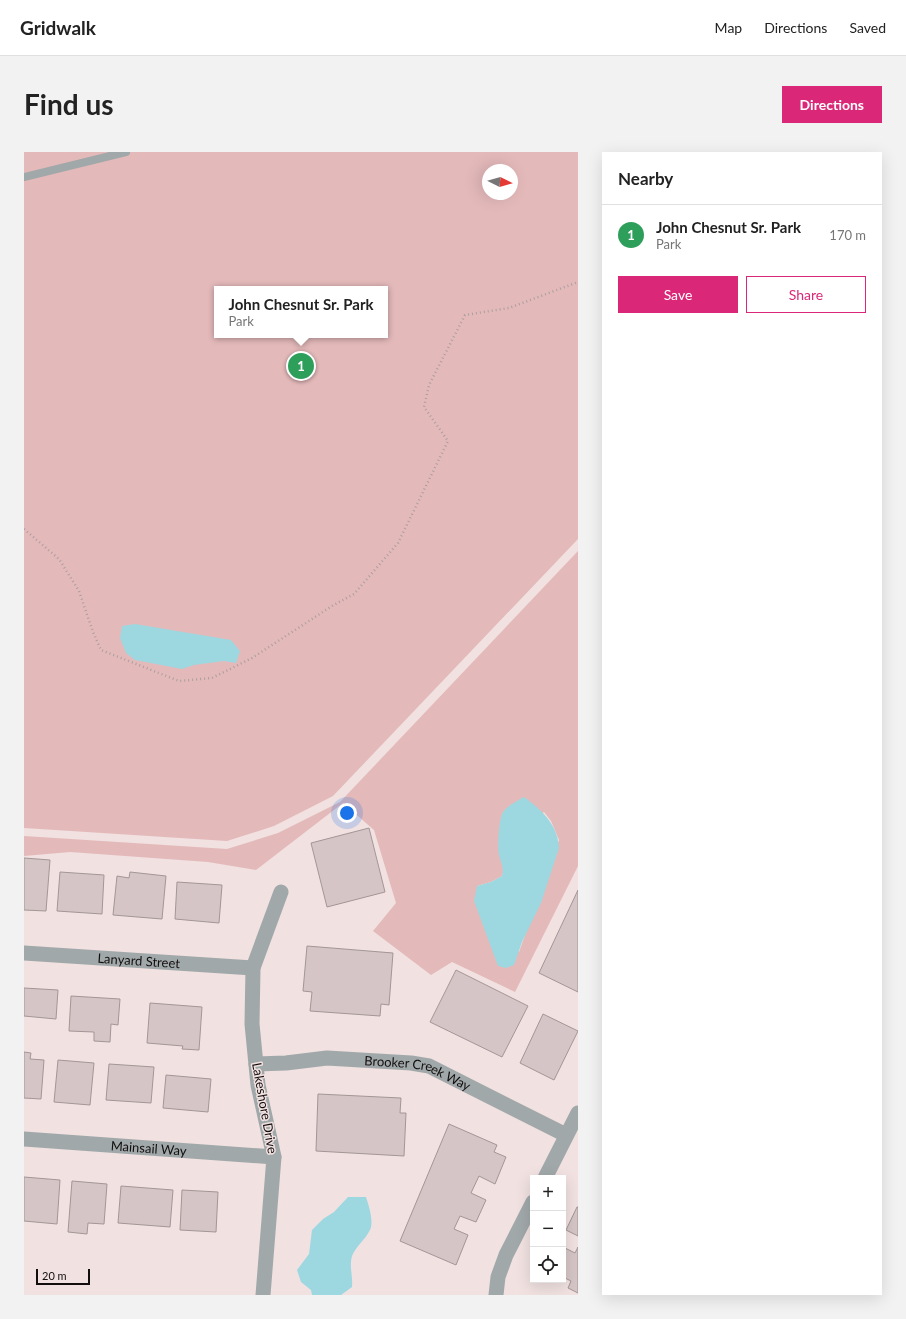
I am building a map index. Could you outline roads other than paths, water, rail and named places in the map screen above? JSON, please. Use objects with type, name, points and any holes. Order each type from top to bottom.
[{"type":"street","name":"Lakeshore Drive","points":[[263,1295],[274,1157],[258,1085],[252,1024],[253,968],[281,892]]},
{"type":"street","name":"Lanyard Street","points":[[24,953],[253,968]]},
{"type":"street","name":"Brooker Creek Way","points":[[256,1064],[286,1063],[327,1058],[411,1063],[429,1066],[566,1135]]},
{"type":"street","points":[[546,1175],[578,1113]]},
{"type":"street","name":"Mainsail Way","points":[[24,1139],[274,1157]]},
{"type":"street","points":[[496,1295],[498,1277],[506,1255],[530,1208]]},
{"type":"lane","points":[[24,177],[126,152]]},
{"type":"water","points":[[135,624],[231,640],[240,651],[236,663],[224,661],[194,665],[182,669],[135,660],[126,653],[120,638],[122,626]]},
{"type":"water","points":[[524,797],[537,807],[548,819],[556,832],[559,848],[541,903],[522,942],[514,965],[506,968],[498,966],[474,901],[477,886],[491,882],[502,876],[503,873],[498,846],[499,828],[502,814],[512,804]]},
{"type":"water","points":[[348,1197],[366,1197],[371,1214],[370,1230],[352,1256],[352,1287],[341,1295],[312,1295],[311,1290],[301,1282],[297,1270],[309,1254],[312,1230],[323,1219],[334,1212]]},
{"type":"place","name":"John Chesnut Sr. Park","points":[[301,366]]}]
